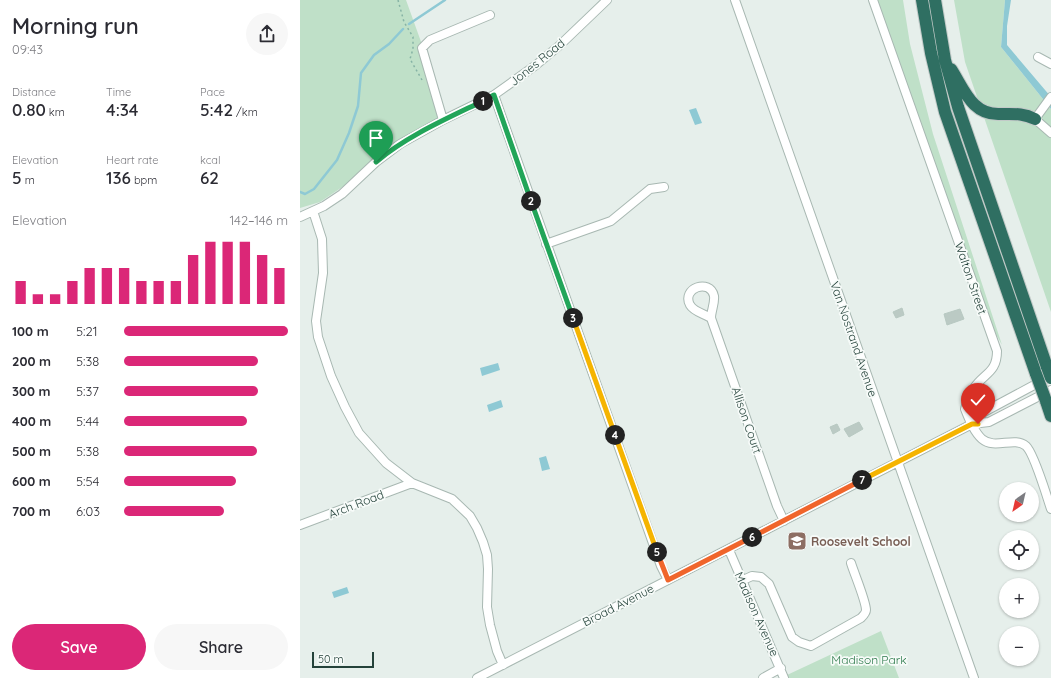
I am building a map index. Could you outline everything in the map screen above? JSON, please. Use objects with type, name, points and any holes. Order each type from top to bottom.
[{"type":"highway","points":[[922,0],[930,53],[945,112],[1036,374],[1048,395],[1051,416]]},
{"type":"highway","points":[[935,0],[945,60],[967,137],[1050,374]]},
{"type":"highway","points":[[945,60],[959,81],[966,96],[980,109],[990,113],[1037,115]]},
{"type":"street","name":"Jones Road","points":[[300,217],[324,206],[342,194],[387,153],[400,144],[443,120],[494,95],[536,65],[560,45],[607,0]]},
{"type":"street","name":"Van Nostrand Avenue","points":[[735,0],[974,678]]},
{"type":"street","name":"Walton Street","points":[[873,0],[997,351],[997,359],[994,367],[974,388],[965,409],[978,435],[984,440],[996,443],[1019,442],[1029,449],[1051,509]]},
{"type":"street","points":[[443,120],[422,48],[430,40],[490,14]]},
{"type":"street","points":[[1038,57],[1051,64]]},
{"type":"street","points":[[494,95],[546,244],[668,580]]},
{"type":"street","points":[[1051,97],[1037,115],[1051,133]]},
{"type":"street","points":[[546,244],[610,221],[650,189],[664,188]]},
{"type":"street","points":[[313,211],[322,239],[323,272],[316,321],[318,337],[331,376],[359,433],[386,463],[412,483],[452,499],[470,516],[477,528],[487,555],[487,607],[497,651],[503,665]]},
{"type":"street","name":"Allison Court","points":[[711,318],[777,506],[784,521]]},
{"type":"street","name":"Broad Avenue","points":[[477,678],[494,674],[503,665],[972,424],[984,412],[1050,374]]},
{"type":"street","name":"Broad Avenue","points":[[972,424],[989,422],[1048,395]]},
{"type":"street","name":"Arch Road","points":[[300,525],[412,483]]},
{"type":"street","name":"Madison Avenue","points":[[729,550],[741,581],[781,668],[784,678]]},
{"type":"street","points":[[741,581],[752,576],[761,577],[769,584],[792,637],[799,642],[811,646],[861,618],[866,611],[851,563]]},
{"type":"street","points":[[764,678],[781,668]]},
{"type":"green space","points":[[300,0],[406,0],[438,89],[445,118],[320,202],[300,208]]},
{"type":"green space","points":[[874,0],[903,0],[910,44],[933,134],[1002,345],[984,313]]},
{"type":"green space","points":[[954,0],[1005,0],[1001,47],[1051,109],[1051,312],[965,62]]},
{"type":"green space","name":"Madison Park","points":[[881,631],[899,678],[788,678],[787,675]]},
{"type":"water","points":[[1005,0],[1011,0],[1007,26],[1007,45],[1051,97],[1051,109],[1001,47]]},
{"type":"water","points":[[696,108],[702,123],[695,125],[689,110]]},
{"type":"water","points":[[498,363],[500,370],[482,376],[480,368]]},
{"type":"water","points":[[501,400],[503,407],[489,412],[487,405]]},
{"type":"water","points":[[546,456],[550,469],[542,471],[539,458]]},
{"type":"water","points":[[347,587],[349,593],[334,598],[332,592]]},
{"type":"building","points":[[902,308],[904,315],[896,318],[893,312]]},
{"type":"building","points":[[960,309],[964,319],[947,325],[944,314]]},
{"type":"building","points":[[859,422],[863,429],[849,437],[844,429]]},
{"type":"building","points":[[837,424],[840,430],[833,434],[830,427]]},
{"type":"waterway","points":[[409,24],[445,0]]},
{"type":"waterway","points":[[300,192],[305,194],[314,189],[337,160],[349,133],[358,106],[361,73],[374,55],[389,44],[403,29]]},
{"type":"place","name":"Roosevelt School","points":[[797,541]]},
{"type":"route","points":[[376,162],[400,144],[443,120],[494,95],[546,244],[668,580],[729,550],[927,446],[972,424],[978,424]]}]
